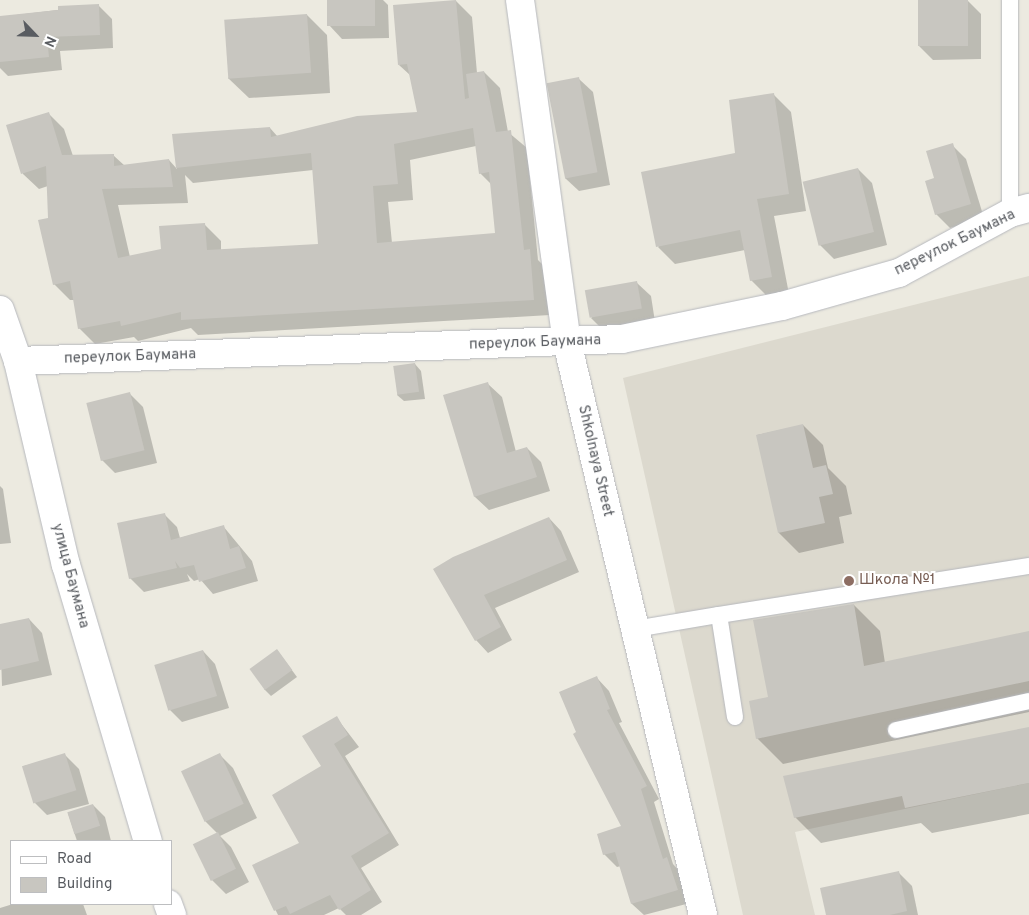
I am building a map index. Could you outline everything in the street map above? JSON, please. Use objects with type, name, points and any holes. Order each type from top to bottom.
[{"type":"street","name":"Shkolnaya Street","points":[[520,0],[567,342],[703,915]]},
{"type":"street","name":"переулок Баумана","points":[[18,361],[622,339],[782,306],[900,273],[1020,211]]},
{"type":"street","name":"улица Баумана","points":[[0,310],[18,361],[66,565],[148,840]]},
{"type":"lane","points":[[1010,0],[1020,211]]},
{"type":"lane","points":[[635,629],[1029,566]]},
{"type":"lane","points":[[719,615],[735,717]]},
{"type":"lane","points":[[896,730],[1029,700]]},
{"type":"shaded area","name":"Школа №1","points":[[1029,276],[1029,783],[795,832],[815,915],[743,915],[623,378]]},
{"type":"building","points":[[327,0],[375,0],[375,26],[327,26]]},
{"type":"building","points":[[456,0],[465,99],[469,98],[466,74],[484,71],[496,132],[511,130],[524,250],[530,249],[534,300],[181,320],[181,312],[121,326],[120,321],[78,329],[70,281],[53,285],[38,220],[48,218],[46,166],[21,174],[6,125],[49,112],[62,155],[114,154],[114,166],[169,159],[173,187],[102,189],[118,258],[161,249],[159,226],[205,223],[207,250],[318,244],[311,153],[176,168],[172,134],[270,127],[271,137],[357,116],[417,112],[407,64],[398,65],[393,5]],"holes":[[[473,128],[479,174],[489,172],[495,233],[377,243],[373,186],[398,184],[394,144]]]},
{"type":"building","points":[[918,0],[968,0],[968,46],[918,46]]},
{"type":"building","points":[[99,4],[100,35],[47,37],[49,57],[0,62],[0,16],[58,10],[58,6]]},
{"type":"building","points":[[307,14],[311,73],[228,79],[224,20]]},
{"type":"building","points":[[579,77],[598,172],[565,179],[547,83]]},
{"type":"building","points":[[774,93],[789,194],[757,199],[772,277],[750,281],[740,230],[656,247],[641,172],[735,153],[729,100]]},
{"type":"building","points":[[953,143],[971,204],[935,215],[925,181],[934,178],[926,151]]},
{"type":"building","points":[[858,168],[874,232],[819,246],[803,182]]},
{"type":"building","points":[[637,281],[642,309],[590,318],[585,290]]},
{"type":"building","points":[[415,363],[419,392],[397,395],[393,366]]},
{"type":"building","points":[[488,382],[507,453],[527,447],[537,477],[474,497],[443,395]]},
{"type":"building","points":[[130,392],[145,450],[101,461],[86,403]]},
{"type":"building","points":[[803,424],[813,468],[826,465],[833,494],[819,497],[825,523],[778,533],[756,435]]},
{"type":"building","points":[[165,513],[171,540],[224,525],[230,549],[239,546],[246,568],[199,582],[194,565],[180,568],[175,561],[177,568],[129,579],[117,523]]},
{"type":"building","points":[[549,517],[567,560],[484,595],[501,627],[475,641],[433,569],[453,557]]},
{"type":"building","points":[[854,604],[864,666],[1029,631],[1029,681],[756,739],[749,701],[768,697],[753,620]]},
{"type":"building","points":[[29,618],[39,661],[0,670],[0,624]]},
{"type":"building","points":[[277,649],[292,670],[265,690],[249,669]]},
{"type":"building","points":[[203,650],[217,696],[168,711],[154,665]]},
{"type":"building","points":[[597,676],[610,709],[607,710],[647,786],[641,789],[663,859],[667,857],[678,890],[631,904],[615,852],[603,855],[597,834],[621,826],[573,734],[576,732],[559,692]]},
{"type":"building","points":[[337,716],[348,735],[334,744],[389,833],[351,856],[371,890],[339,910],[330,895],[290,914],[286,906],[274,911],[252,865],[299,843],[272,795],[321,766],[302,736]]},
{"type":"building","points":[[1029,727],[1029,783],[905,808],[902,796],[794,818],[783,776]]},
{"type":"building","points":[[65,753],[76,790],[33,803],[22,766]]},
{"type":"building","points":[[220,753],[244,804],[205,822],[181,771]]},
{"type":"building","points":[[93,804],[100,826],[74,834],[67,812]]},
{"type":"building","points":[[218,832],[236,869],[211,881],[193,844]]},
{"type":"building","points":[[899,871],[907,911],[890,915],[826,915],[820,888]]},
{"type":"place","name":"Школа №1","points":[[849,581]]}]
